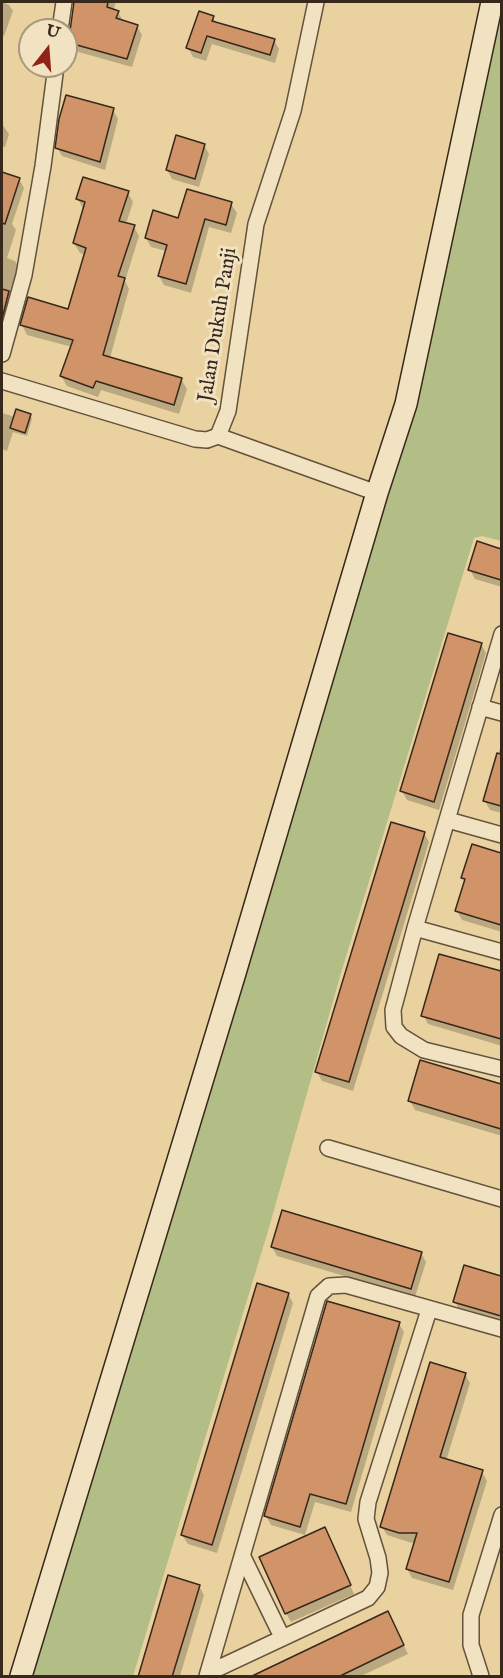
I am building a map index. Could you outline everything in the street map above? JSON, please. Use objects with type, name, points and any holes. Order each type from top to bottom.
[{"type":"main road","points":[[21,1677],[239,962],[377,493],[406,404],[492,2]]},
{"type":"street","points":[[62,18],[64,2]]},
{"type":"street","name":"Jalan Dukuh Panji","points":[[218,436],[228,411],[256,224],[293,111],[316,2]]},
{"type":"street","points":[[2,354],[24,275],[43,166],[54,78]]},
{"type":"street","points":[[2,381],[195,439],[207,440],[218,436],[377,493]]},
{"type":"street","points":[[501,634],[393,1010],[394,1027],[401,1036],[424,1050],[501,1069]]},
{"type":"street","points":[[480,707],[501,713]]},
{"type":"street","points":[[448,820],[501,835]]},
{"type":"street","points":[[415,928],[501,952]]},
{"type":"street","points":[[328,1148],[501,1199]]},
{"type":"street","points":[[207,1675],[318,1296],[329,1286],[346,1285],[501,1329]]},
{"type":"street","points":[[207,1675],[282,1637],[368,1598],[376,1587],[380,1573],[378,1558],[366,1519],[368,1502],[429,1310]]},
{"type":"street","points":[[481,1677],[471,1645],[471,1615],[501,1515]]},
{"type":"street","points":[[243,1557],[282,1637]]},
{"type":"green space","points":[[501,14],[501,541],[482,536],[474,538],[341,973],[268,1231],[133,1676],[33,1676],[246,977],[388,496],[417,407]]},
{"type":"building","points":[[74,2],[108,2],[107,7],[119,11],[116,18],[138,25],[127,59],[78,45],[78,18],[72,18]]},
{"type":"building","points":[[199,11],[214,16],[212,21],[275,39],[270,55],[207,36],[201,53],[186,48]]},
{"type":"building","points":[[66,95],[114,108],[100,162],[55,148],[59,119]]},
{"type":"building","points":[[176,135],[205,144],[195,179],[166,170]]},
{"type":"building","points":[[2,172],[20,178],[5,224],[2,223]]},
{"type":"building","points":[[83,177],[129,191],[119,221],[135,225],[118,276],[125,278],[103,355],[182,378],[174,405],[96,381],[93,388],[60,376],[73,340],[20,325],[28,297],[68,309],[86,248],[73,243],[85,202],[76,199]]},
{"type":"building","points":[[187,189],[232,202],[226,225],[205,219],[186,284],[158,276],[167,245],[145,238],[153,210],[178,218]]},
{"type":"building","points":[[2,289],[9,291],[2,319]]},
{"type":"building","points":[[16,409],[31,414],[25,433],[10,428]]},
{"type":"building","points":[[477,541],[501,549],[501,580],[468,570]]},
{"type":"building","points":[[448,633],[482,643],[434,802],[400,791]]},
{"type":"building","points":[[497,753],[501,754],[501,806],[483,801]]},
{"type":"building","points":[[391,822],[425,832],[349,1082],[315,1072]]},
{"type":"building","points":[[472,844],[501,853],[501,925],[455,911],[465,879],[461,878]]},
{"type":"building","points":[[439,954],[501,971],[501,1039],[421,1016]]},
{"type":"building","points":[[420,1060],[501,1084],[501,1129],[408,1101]]},
{"type":"building","points":[[282,1210],[422,1252],[411,1289],[271,1247]]},
{"type":"building","points":[[464,1265],[501,1276],[501,1316],[453,1302]]},
{"type":"building","points":[[257,1283],[289,1293],[212,1545],[181,1535]]},
{"type":"building","points":[[327,1301],[400,1322],[346,1504],[310,1494],[300,1527],[264,1516]]},
{"type":"building","points":[[430,1362],[466,1373],[440,1457],[483,1470],[449,1582],[406,1569],[417,1533],[399,1533],[380,1527]]},
{"type":"building","points":[[325,1527],[351,1585],[285,1614],[259,1557]]},
{"type":"building","points":[[168,1575],[200,1585],[172,1677],[138,1677]]},
{"type":"building","points":[[388,1611],[404,1645],[338,1677],[250,1677]]}]
